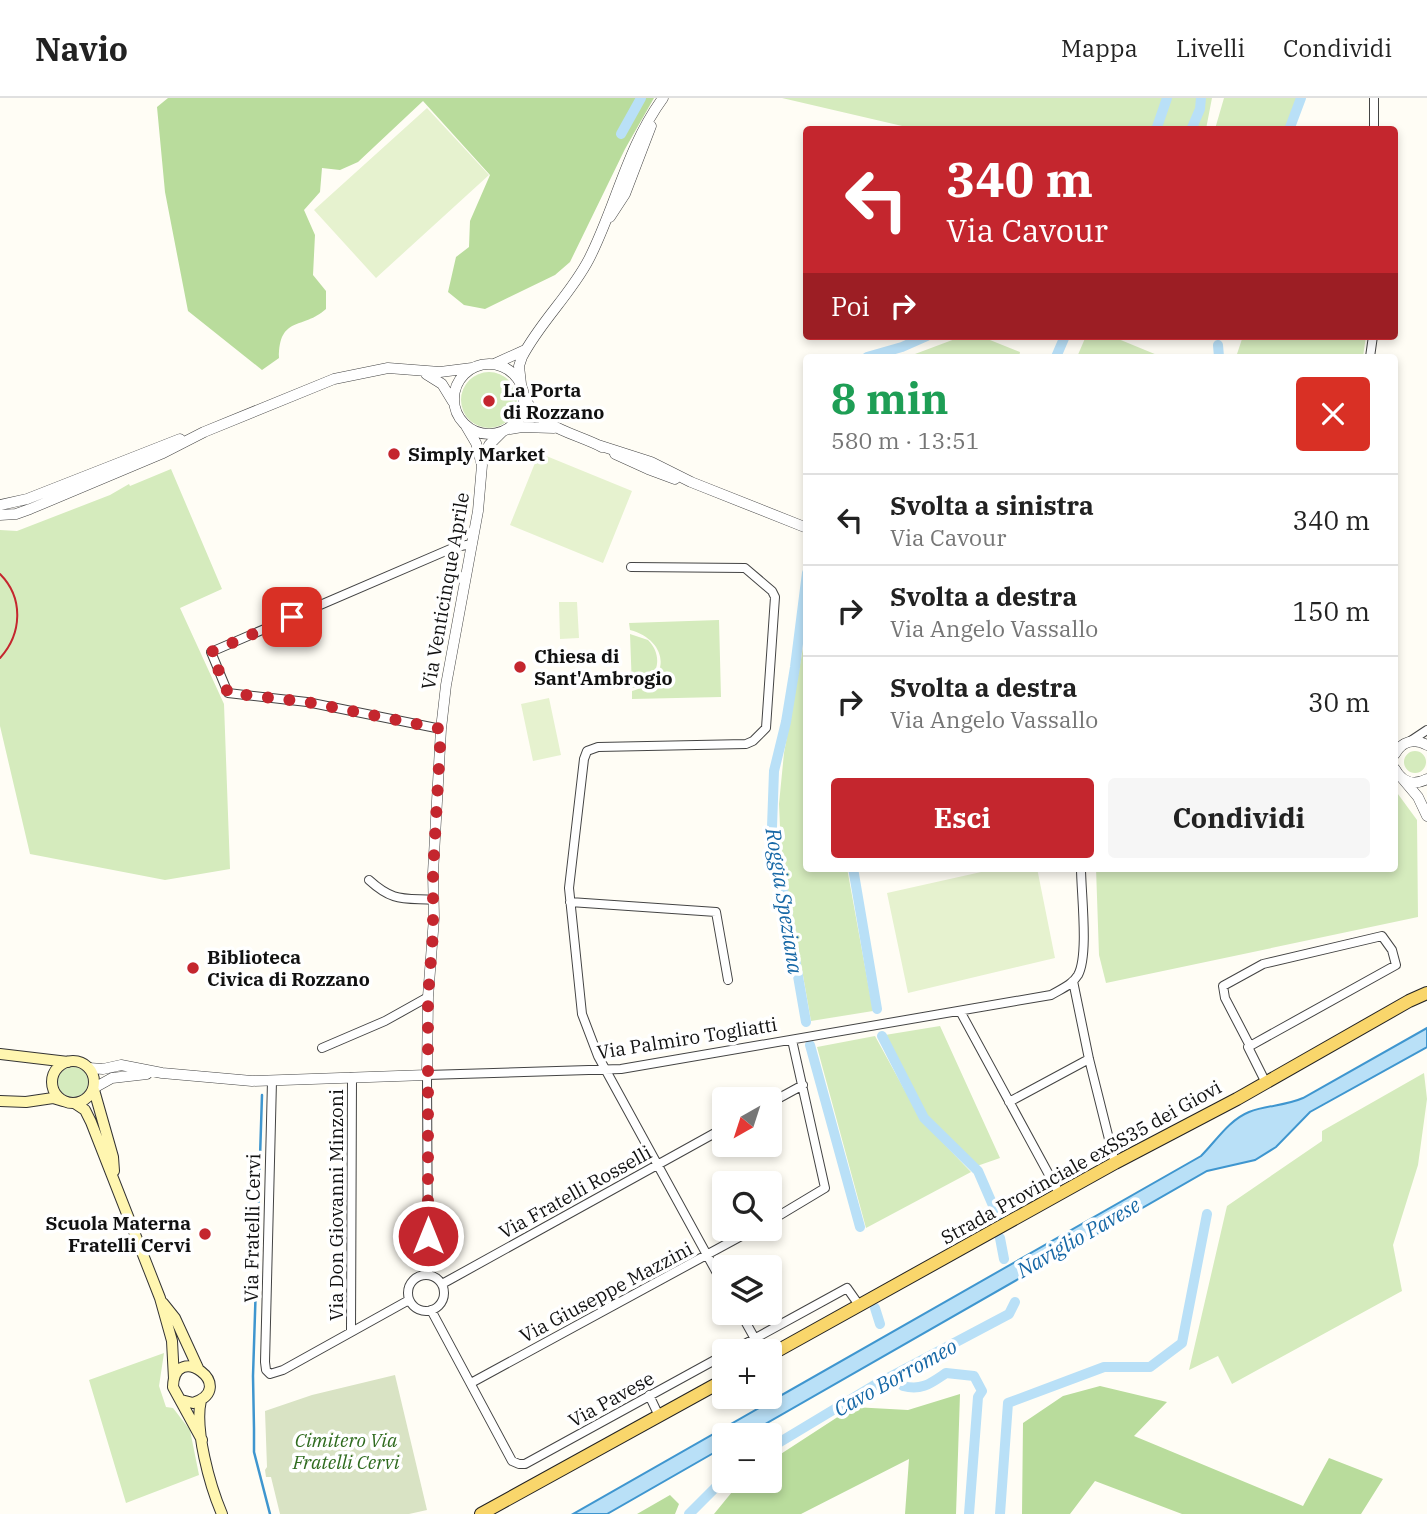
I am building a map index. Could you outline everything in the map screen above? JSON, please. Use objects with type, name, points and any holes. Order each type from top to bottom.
[{"type":"main road","points":[[1409,1001],[1427,982]]},
{"type":"main road","points":[[1409,1001],[1427,993]]},
{"type":"main road","name":"Strada Provinciale exSS35 dei Giovi","points":[[782,1348],[1115,1163],[1266,1083],[1409,1001]]},
{"type":"main road","points":[[0,1054],[79,1062],[89,1068],[95,1080],[94,1089],[113,1157],[115,1178]]},
{"type":"main road","points":[[63,1101],[54,1090],[53,1076],[61,1065],[68,1062]]},
{"type":"main road","points":[[76,1104],[88,1098],[94,1089]]},
{"type":"main road","points":[[0,1101],[26,1102],[53,1098],[76,1104],[85,1110],[115,1178],[160,1298],[172,1341],[174,1393],[181,1400],[202,1440]]},
{"type":"main road","points":[[160,1298],[175,1318],[198,1368],[209,1382],[199,1409],[202,1440],[215,1497],[222,1514]]},
{"type":"main road","points":[[174,1379],[183,1368],[198,1368]]},
{"type":"main road","points":[[481,1514],[712,1387]]},
{"type":"main road","points":[[181,1400],[193,1403],[201,1400]]},
{"type":"main road","points":[[215,1497],[215,1514]]},
{"type":"street","points":[[482,460],[492,442],[520,415],[522,389],[519,363],[579,276],[599,236],[625,194],[664,98]]},
{"type":"street","points":[[1374,98],[1374,126]]},
{"type":"street","points":[[494,365],[526,350]]},
{"type":"street","points":[[0,505],[27,499],[334,379],[388,368],[458,372],[486,364],[507,369],[522,389],[535,414],[558,429],[648,470],[691,482],[803,526]]},
{"type":"street","points":[[454,404],[456,387],[472,368]]},
{"type":"street","points":[[419,371],[442,384],[457,415],[466,426],[486,435],[522,427],[558,429]]},
{"type":"street","name":"Via Venticinque Aprile","points":[[427,1075],[428,997],[441,729],[446,685],[478,511],[482,460],[477,443],[466,426]]},
{"type":"street","points":[[0,514],[30,509],[161,454],[204,432]]},
{"type":"street","points":[[441,729],[307,702],[228,693],[211,652],[428,558],[460,545],[472,544]]},
{"type":"street","points":[[631,566],[738,566],[745,568],[772,591],[776,603],[766,728],[746,744],[598,747],[587,751],[569,881],[583,1014],[606,1070],[712,1265]]},
{"type":"street","points":[[1402,744],[1427,730]]},
{"type":"street","points":[[1402,744],[1421,741],[1427,745]]},
{"type":"street","points":[[1398,773],[1413,783],[1427,779]]},
{"type":"street","points":[[1398,773],[1418,797],[1427,816]]},
{"type":"street","name":"Via Palmiro Togliatti","points":[[89,1068],[103,1069],[121,1065],[162,1073],[272,1081],[606,1070],[1051,995],[1073,981],[1080,972],[1084,939],[1081,872]]},
{"type":"street","points":[[369,880],[394,898],[433,900]]},
{"type":"street","points":[[570,902],[716,912],[728,980]]},
{"type":"street","points":[[1250,1046],[1396,965],[1392,950],[1382,936],[1263,964],[1223,986],[1225,998],[1266,1083]]},
{"type":"street","points":[[1073,981],[1115,1163]]},
{"type":"street","points":[[322,1048],[385,1021],[428,997]]},
{"type":"street","points":[[960,1011],[1059,1195]]},
{"type":"street","points":[[782,1214],[825,1188],[792,1040]]},
{"type":"street","points":[[1009,1102],[1089,1059]]},
{"type":"street","name":"Via Palmiro Togliatti","points":[[94,1089],[123,1075],[162,1073]]},
{"type":"street","points":[[427,1075],[428,1274]]},
{"type":"street","name":"Via Don Giovanni Minzoni","points":[[351,1332],[352,1077]]},
{"type":"street","name":"Via Fratelli Cervi","points":[[272,1081],[266,1370],[270,1374],[283,1370],[351,1332]]},
{"type":"street","points":[[782,1096],[803,1085]]},
{"type":"street","name":"Via Fratelli Rosselli","points":[[442,1284],[712,1135]]},
{"type":"street","name":"Via Giuseppe Mazzini","points":[[471,1383],[732,1241]]},
{"type":"street","points":[[428,1274],[442,1284],[443,1298],[436,1308],[417,1309],[409,1300],[410,1284],[419,1276],[428,1274]]},
{"type":"street","points":[[747,1325],[755,1339],[847,1287],[859,1305]]},
{"type":"street","points":[[351,1332],[409,1300]]},
{"type":"street","points":[[431,1310],[471,1383]]},
{"type":"street","name":"Via Pavese","points":[[471,1383],[513,1461],[525,1464],[712,1361]]},
{"type":"street","points":[[649,1395],[659,1416]]},
{"type":"green space","points":[[168,98],[654,98],[625,149],[570,262],[555,275],[485,309],[464,305],[448,292],[456,257],[469,247],[470,221],[490,175],[423,101],[358,162],[340,170],[322,168],[320,192],[304,210],[315,235],[313,275],[326,291],[326,309],[288,329],[280,344],[279,358],[262,370],[188,311],[165,192],[157,107]]},
{"type":"green space","points":[[782,98],[1212,98],[1207,126],[902,126]]},
{"type":"green space","points":[[1224,98],[1298,98],[1287,126],[1216,126]]},
{"type":"green space","points":[[427,108],[489,175],[376,278],[314,210]]},
{"type":"green space","points":[[952,340],[990,340],[1020,352],[1020,354],[915,354]]},
{"type":"green space","points":[[1084,340],[1121,340],[1155,354],[1078,354]]},
{"type":"green space","points":[[1242,340],[1365,340],[1363,354],[1237,354]]},
{"type":"green space","points":[[483,372],[495,372],[505,376],[513,384],[517,400],[513,416],[505,424],[495,428],[483,428],[473,424],[465,416],[461,406],[461,394],[465,384],[473,376]]},
{"type":"green space","points":[[539,453],[632,491],[603,563],[510,525]]},
{"type":"green space","points":[[171,469],[222,589],[180,608],[224,704],[230,869],[165,880],[30,854],[0,726],[0,530],[17,531]]},
{"type":"green space","points":[[559,602],[577,602],[579,638],[560,639]]},
{"type":"green space","points":[[719,620],[721,697],[632,699],[632,691],[645,686],[654,678],[661,660],[652,642],[630,630],[629,623]]},
{"type":"green space","points":[[630,634],[648,640],[657,662],[652,676],[640,686],[632,688]]},
{"type":"green space","points":[[803,648],[803,872],[848,872],[873,1011],[811,1021],[781,850],[779,804],[784,753]]},
{"type":"green space","points":[[549,698],[561,755],[533,761],[521,704]]},
{"type":"green space","points":[[1415,751],[1423,754],[1426,762],[1423,770],[1415,773],[1407,770],[1404,762],[1407,754]]},
{"type":"green space","points":[[1398,794],[1417,820],[1418,917],[1106,983],[1099,955],[1096,872],[1398,872]]},
{"type":"green space","points":[[981,872],[1038,872],[1055,958],[908,993],[887,893]]},
{"type":"green space","points":[[940,1026],[1000,1158],[977,1166],[926,1114],[885,1035]]},
{"type":"green space","points":[[875,1036],[921,1120],[971,1172],[866,1228],[817,1047]]},
{"type":"green space","points":[[73,1067],[84,1071],[88,1082],[84,1093],[73,1097],[62,1093],[58,1082],[62,1071]]},
{"type":"green space","points":[[1424,1073],[1427,1099],[1418,1165],[1393,1245],[1402,1291],[1232,1384],[1218,1356],[1189,1370],[1227,1206],[1322,1141],[1322,1131]]},
{"type":"green space","points":[[164,1353],[159,1386],[166,1407],[173,1408],[190,1430],[199,1475],[126,1503],[89,1380]]},
{"type":"green space","name":"Cimitero Via Fratelli Cervi","points":[[395,1375],[427,1510],[409,1514],[280,1514],[271,1477],[266,1477],[265,1411],[312,1395]]},
{"type":"green space","points":[[1100,1386],[1167,1402],[1134,1436],[1303,1506],[1329,1458],[1383,1479],[1361,1514],[1182,1514],[1095,1481],[1070,1514],[1022,1514],[1023,1423],[1063,1396]]},
{"type":"green space","points":[[960,1394],[956,1514],[905,1514],[909,1459],[801,1514],[714,1514],[731,1493],[782,1493],[782,1453],[853,1407],[908,1410]]},
{"type":"green space","points":[[670,1495],[679,1504],[675,1514],[637,1514]]},
{"type":"water","name":"Naviglio Pavese","points":[[1427,1028],[1427,1047],[1310,1112],[1276,1147],[1255,1160],[1207,1171],[767,1423],[733,1423],[757,1409],[782,1409],[782,1395],[1201,1156],[1229,1125],[1242,1116],[1303,1098]]},
{"type":"water","points":[[712,1435],[712,1454],[607,1514],[573,1514]]},
{"type":"waterway","points":[[621,134],[641,98]]},
{"type":"waterway","name":"Roggia Speziana","points":[[1157,126],[1167,98]]},
{"type":"waterway","name":"Cavo Borromeo","points":[[1193,126],[1200,109],[1201,98]]},
{"type":"waterway","points":[[1290,126],[1301,98]]},
{"type":"waterway","name":"Roggia Speziana","points":[[878,354],[918,340]]},
{"type":"waterway","name":"Cavo Borromeo","points":[[1057,354],[1063,340]]},
{"type":"waterway","points":[[1218,345],[1219,354]]},
{"type":"waterway","name":"Roggia Speziana","points":[[803,604],[786,722],[774,771],[772,827],[806,1022]]},
{"type":"waterway","name":"Cavo Borromeo","points":[[854,872],[877,1009]]},
{"type":"waterway","name":"Cavo Borromeo","points":[[882,1036],[924,1118],[978,1171],[998,1217]]},
{"type":"waterway","name":"Roggia Speziana","points":[[810,1045],[860,1227]]},
{"type":"waterway","points":[[262,1095],[253,1376],[254,1452],[270,1514]]},
{"type":"waterway","points":[[1000,1514],[1008,1403],[1104,1367],[1150,1367],[1182,1343],[1207,1214]]},
{"type":"waterway","name":"Cavo Borromeo","points":[[1000,1238],[1004,1259]]},
{"type":"waterway","name":"Cavo Borromeo","points":[[782,1441],[873,1386],[1009,1314],[1015,1302]]},
{"type":"waterway","name":"Roggia Speziana","points":[[875,1308],[880,1324]]},
{"type":"waterway","points":[[903,1386],[921,1387],[946,1373],[974,1376],[982,1391],[978,1397],[969,1514]]},
{"type":"waterway","name":"Cavo Borromeo","points":[[689,1514],[712,1491]]},
{"type":"tram line","points":[[0,574],[13,594],[17,616],[13,638],[0,658]]},
{"type":"place","name":"La Porta di Rozzano","points":[[489,401]]},
{"type":"place","name":"Simply Market","points":[[394,454]]},
{"type":"place","name":"Chiesa di Sant'Ambrogio","points":[[520,667]]},
{"type":"place","name":"Biblioteca Civica di Rozzano","points":[[193,968]]},
{"type":"place","name":"Scuola Materna Fratelli Cervi","points":[[205,1234]]},
{"type":"route","points":[[292,617],[211,652],[228,693],[307,702],[441,729],[433,873],[434,918],[428,997],[428,1236]]}]
